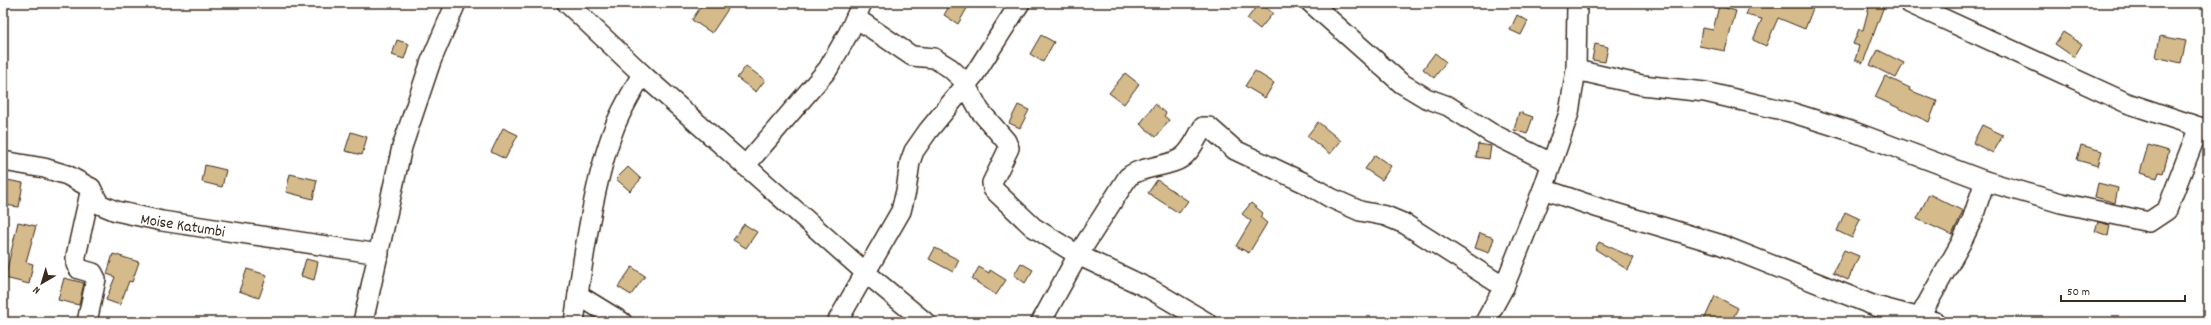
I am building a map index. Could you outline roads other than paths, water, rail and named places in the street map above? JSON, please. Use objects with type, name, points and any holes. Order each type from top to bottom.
[{"type":"street","points":[[363,322],[402,147],[431,62],[456,3]]},
{"type":"street","points":[[567,3],[642,74],[866,273],[925,322]]},
{"type":"street","points":[[837,322],[901,211],[906,191],[911,157],[928,131],[966,87],[1020,3]]},
{"type":"street","points":[[1311,3],[1401,83],[1426,98],[1448,106],[1491,133],[1551,163]]},
{"type":"street","points":[[1485,322],[1504,287],[1543,189],[1569,113],[1576,70],[1577,3]]},
{"type":"street","points":[[1576,70],[1642,85],[1705,92],[1790,112],[1857,133],[1985,181],[2061,203],[2150,222],[2167,210],[2203,128],[2127,103],[1909,3]]},
{"type":"street","points":[[746,166],[828,69],[859,10],[912,56],[934,58],[963,80],[980,111],[1006,141],[1009,148],[992,183],[994,189],[1033,227],[1078,255],[1152,290],[1206,322]]},
{"type":"street","points":[[574,322],[600,177],[616,124],[642,74]]},
{"type":"street","points":[[1041,322],[1078,255],[1128,177],[1136,170],[1176,160],[1186,155],[1203,127],[1209,127],[1236,150],[1307,184],[1331,198],[1360,211],[1386,216],[1405,224],[1504,287]]},
{"type":"street","points":[[3,161],[44,168],[67,175],[91,188],[76,256],[76,264],[79,269],[93,273],[96,279],[87,322]]},
{"type":"street","points":[[1543,189],[1599,208],[1719,244],[1875,306],[1924,321],[1972,220],[1985,181]]},
{"type":"street","name":"Moise Katumbi","points":[[91,188],[99,204],[129,215],[379,254]]},
{"type":"street","points":[[578,295],[622,322]]}]
